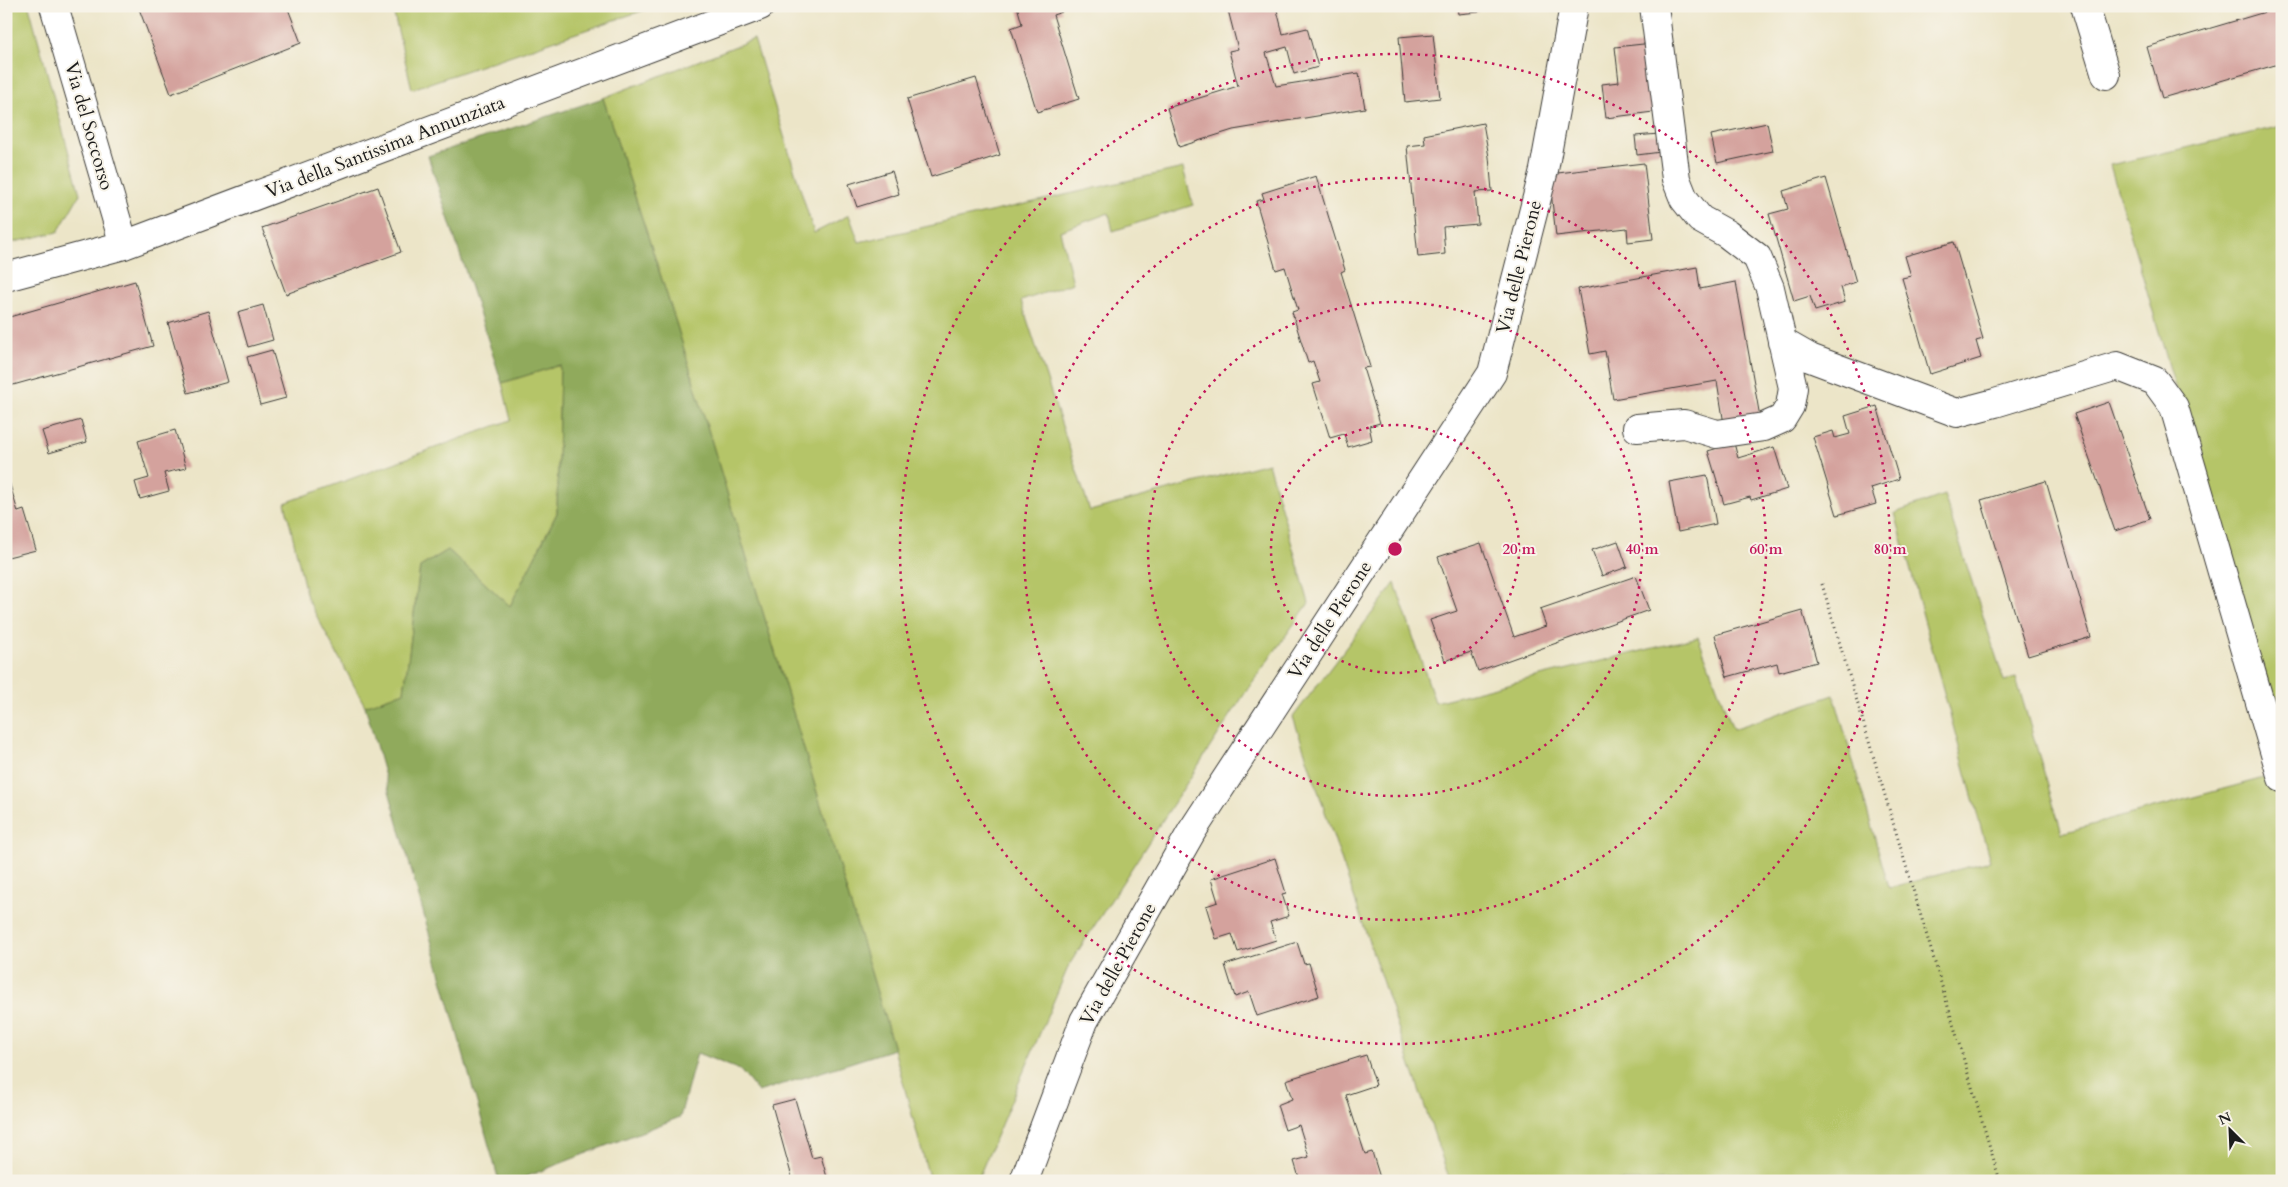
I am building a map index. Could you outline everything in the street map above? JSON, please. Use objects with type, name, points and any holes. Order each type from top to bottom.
[{"type":"street","name":"Via del Soccorso","points":[[54,6],[124,246]]},
{"type":"street","name":"Via della Santissima Annunziata","points":[[6,277],[124,246],[760,6]]},
{"type":"street","name":"Via delle Pierone","points":[[1024,1181],[1084,1021],[1192,831],[1492,373],[1544,170],[1574,6]]},
{"type":"street","points":[[1637,428],[1684,424],[1717,434],[1764,426],[1782,419],[1790,406],[1793,388],[1770,288],[1758,257],[1727,234],[1700,220],[1684,199],[1676,179],[1654,6]]},
{"type":"street","points":[[2085,6],[2106,75]]},
{"type":"street","points":[[1782,342],[1810,358],[1957,413],[1995,404],[2117,366],[2155,381],[2174,407],[2282,778]]},
{"type":"path","points":[[1822,584],[2000,1181]]},
{"type":"green space","points":[[6,6],[29,6],[80,194],[58,232],[6,244]]},
{"type":"green space","points":[[392,6],[656,6],[412,89]]},
{"type":"green space","points":[[754,39],[814,233],[849,215],[859,242],[1183,168],[1193,205],[1113,231],[1109,213],[1060,231],[1073,283],[1021,301],[1090,511],[1268,463],[1309,603],[1249,687],[1069,965],[977,1181],[930,1181],[894,1049],[677,326],[603,98]]},
{"type":"green space","points":[[603,98],[677,326],[894,1049],[758,1092],[740,1070],[697,1053],[680,1117],[515,1181],[499,1181],[365,706],[404,692],[420,567],[448,550],[510,606],[557,513],[560,365],[502,383],[428,156]]},
{"type":"green space","points":[[2282,126],[2282,719],[2241,611],[2110,165]]},
{"type":"green space","points":[[560,365],[557,513],[510,606],[448,550],[420,567],[404,692],[365,706],[307,598],[285,503],[511,420],[502,383]]},
{"type":"green space","points":[[1944,495],[2004,681],[2016,678],[2062,833],[2282,773],[2282,1181],[1450,1181],[1293,717],[1395,583],[1435,702],[1698,637],[1733,729],[1834,695],[1889,888],[1990,861],[1895,513]]},
{"type":"building","points":[[138,6],[287,6],[301,43],[171,94]]},
{"type":"building","points":[[1017,6],[1060,6],[1062,12],[1053,15],[1079,99],[1037,112],[1011,28],[1022,24]]},
{"type":"building","points":[[1227,6],[1276,6],[1283,34],[1307,28],[1318,67],[1294,74],[1287,47],[1266,53],[1276,86],[1359,73],[1365,108],[1233,130],[1179,147],[1167,108],[1238,86],[1229,51],[1238,49]]},
{"type":"building","points":[[1457,6],[1478,6],[1479,12],[1458,14]]},
{"type":"building","points":[[2282,7],[2282,63],[2162,98],[2147,47]]},
{"type":"building","points":[[1433,34],[1440,98],[1405,102],[1399,37]]},
{"type":"building","points":[[1653,43],[1661,111],[1606,118],[1602,84],[1619,82],[1615,47]]},
{"type":"building","points":[[976,78],[1000,155],[931,177],[907,99]]},
{"type":"building","points":[[1483,123],[1492,191],[1475,192],[1478,224],[1443,227],[1445,254],[1418,257],[1407,146],[1425,144],[1424,135]]},
{"type":"building","points":[[1767,123],[1773,151],[1717,163],[1711,135]]},
{"type":"building","points":[[1659,134],[1661,152],[1637,155],[1635,136]]},
{"type":"building","points":[[1644,163],[1653,239],[1628,242],[1627,228],[1556,236],[1549,174]]},
{"type":"building","points":[[892,171],[899,194],[857,207],[849,184]]},
{"type":"building","points":[[1316,176],[1345,270],[1341,272],[1370,367],[1363,368],[1380,423],[1369,426],[1372,440],[1348,447],[1344,434],[1330,438],[1313,384],[1320,382],[1313,361],[1308,363],[1292,312],[1298,310],[1285,267],[1276,270],[1256,201],[1264,199],[1262,193]]},
{"type":"building","points":[[1826,178],[1856,282],[1841,287],[1845,302],[1815,311],[1810,296],[1794,301],[1769,214],[1788,209],[1783,191]]},
{"type":"building","points":[[378,187],[401,252],[286,294],[262,228]]},
{"type":"building","points":[[1954,242],[1983,339],[1976,341],[1981,358],[1930,374],[1902,278],[1911,276],[1905,256]]},
{"type":"building","points":[[1697,267],[1700,289],[1736,282],[1760,417],[1724,424],[1717,381],[1613,399],[1605,351],[1590,354],[1578,289]]},
{"type":"building","points":[[135,281],[153,346],[6,387],[6,318]]},
{"type":"building","points":[[263,305],[273,340],[248,347],[238,312]]},
{"type":"building","points":[[208,311],[228,382],[188,393],[168,323]]},
{"type":"building","points":[[272,350],[286,398],[260,405],[247,357]]},
{"type":"building","points":[[2109,402],[2150,519],[2115,531],[2074,414]]},
{"type":"building","points":[[1877,406],[1899,479],[1871,488],[1876,504],[1837,515],[1813,437],[1833,431],[1835,438],[1850,434],[1845,416]]},
{"type":"building","points":[[81,420],[87,442],[49,453],[42,431]]},
{"type":"building","points":[[175,430],[186,468],[164,473],[169,491],[140,499],[135,482],[149,478],[138,441]]},
{"type":"building","points":[[1734,443],[1738,458],[1774,447],[1787,489],[1751,500],[1750,497],[1724,504],[1708,451]]},
{"type":"building","points":[[6,471],[18,512],[24,510],[36,550],[8,557],[6,549]]},
{"type":"building","points":[[1707,475],[1716,524],[1678,532],[1669,482]]},
{"type":"building","points":[[2046,481],[2091,637],[2028,656],[1981,500]]},
{"type":"building","points":[[1618,541],[1627,567],[1602,576],[1592,550]]},
{"type":"building","points":[[1481,543],[1514,637],[1546,626],[1540,609],[1636,576],[1649,610],[1478,671],[1471,652],[1445,661],[1430,620],[1457,611],[1438,557]]},
{"type":"building","points":[[1802,610],[1817,662],[1779,672],[1777,663],[1727,677],[1715,635]]},
{"type":"building","points":[[1275,858],[1286,893],[1282,894],[1289,916],[1270,922],[1276,940],[1238,952],[1232,934],[1216,939],[1206,906],[1218,902],[1211,879]]},
{"type":"building","points":[[1297,942],[1304,964],[1309,963],[1319,996],[1257,1016],[1249,992],[1235,997],[1225,965]]},
{"type":"building","points":[[1366,1055],[1376,1085],[1346,1095],[1365,1154],[1372,1152],[1381,1181],[1300,1181],[1294,1161],[1309,1157],[1299,1125],[1285,1130],[1277,1105],[1292,1099],[1286,1080]]},
{"type":"building","points":[[795,1099],[812,1158],[821,1156],[828,1181],[793,1181],[772,1105]]}]
